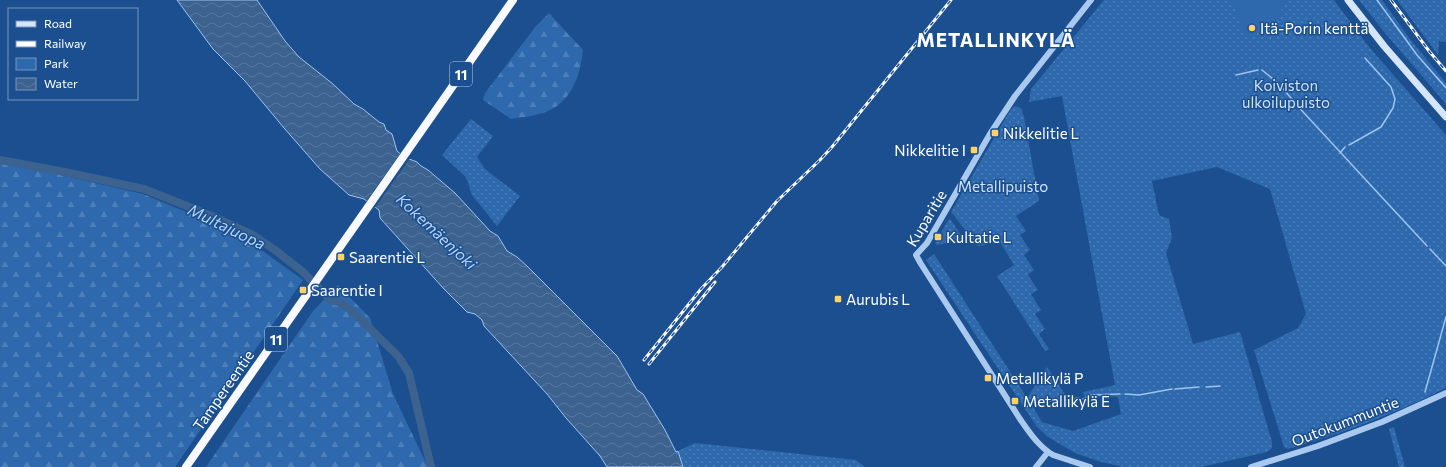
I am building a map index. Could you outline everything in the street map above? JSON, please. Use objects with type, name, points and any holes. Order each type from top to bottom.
[{"type":"highway","name":"Tampereentie","points":[[186,467],[513,0]]},
{"type":"main road","points":[[1348,0],[1384,46],[1446,117]]},
{"type":"street","name":"Kuparitie","points":[[1048,452],[1034,438],[1020,419],[916,255],[927,243],[990,134],[1015,96],[1091,0]]},
{"type":"street","name":"Outokummuntie","points":[[1251,467],[1318,446],[1382,422],[1446,393]]},
{"type":"street","points":[[1036,467],[1048,452],[1090,467]]},
{"type":"green space","name":"Koiviston ulkoilupuisto","points":[[1104,0],[1334,0],[1369,47],[1446,135],[1446,388],[1408,406],[1349,430],[1288,449],[1284,447],[1254,350],[1298,328],[1306,314],[1270,189],[1217,167],[1152,181],[1159,215],[1169,219],[1172,238],[1166,253],[1193,344],[1240,332],[1272,442],[1272,448],[1267,452],[1201,467],[1124,467],[1101,462],[1075,453],[1048,437],[1037,427],[926,260],[934,254],[1027,398],[1047,367],[1068,399],[1031,404],[1042,422],[1073,431],[1121,414],[1118,397],[1105,396],[1085,398],[1083,392],[1115,385],[1062,96],[1029,102],[1031,89]]},
{"type":"green space","name":"Itä-Porin kenttä","points":[[1232,0],[1286,0],[1278,18],[1245,37]]},
{"type":"green space","points":[[1359,0],[1382,0],[1410,39],[1446,83],[1446,104],[1385,33]]},
{"type":"green space","points":[[1397,0],[1446,0],[1446,42],[1439,41],[1438,55]]},
{"type":"green space","points":[[549,13],[583,50],[577,77],[569,94],[556,107],[539,114],[511,119],[483,100],[485,93],[536,26]]},
{"type":"green space","name":"Metallipuisto","points":[[1015,106],[1021,108],[1024,117],[1039,201],[1016,216],[1026,231],[1020,235],[1030,250],[1024,255],[1034,270],[1028,275],[1038,290],[1031,294],[1041,310],[1035,314],[1045,329],[1039,334],[1049,349],[1045,351],[997,276],[1014,265],[1000,242],[978,246],[951,212],[1011,109]]},
{"type":"green space","points":[[471,119],[493,136],[477,157],[485,169],[520,196],[497,226],[472,195],[466,177],[442,155]]},
{"type":"green space","points":[[0,161],[143,194],[239,234],[303,280],[175,467],[0,467]]},
{"type":"green space","points":[[949,219],[963,240],[937,245],[935,243]]},
{"type":"green space","points":[[338,285],[370,318],[393,394],[428,467],[206,467],[313,311]]},
{"type":"green space","points":[[1394,427],[1405,467],[1399,467],[1389,429]]},
{"type":"green space","points":[[695,443],[856,460],[865,467],[683,467],[678,451]]},
{"type":"water","name":"Kokemäenjoki","points":[[177,0],[257,0],[285,41],[299,57],[333,84],[354,104],[384,124],[386,130],[392,134],[397,151],[404,157],[417,162],[455,193],[490,231],[498,236],[507,251],[517,257],[528,267],[617,356],[637,390],[643,394],[665,430],[676,452],[678,451],[683,467],[607,467],[600,456],[547,394],[484,326],[482,320],[475,314],[467,312],[444,289],[380,218],[379,210],[364,199],[349,195],[320,169],[245,81],[213,49]]},
{"type":"pier","points":[[401,152],[411,157],[374,209],[366,202]]},
{"type":"waterway","points":[[1377,0],[1417,55],[1446,88]]},
{"type":"waterway","points":[[1349,145],[1381,127],[1393,108],[1395,99],[1391,87],[1365,58]]},
{"type":"waterway","points":[[1236,75],[1258,70]]},
{"type":"waterway","points":[[1262,70],[1278,83],[1427,246]]},
{"type":"waterway","points":[[1340,153],[1345,147]]},
{"type":"waterway","name":"Multajuopa","points":[[0,160],[144,189],[212,216],[253,235],[275,250],[303,272],[330,300],[339,302],[351,310],[398,356],[409,373],[431,467]]},
{"type":"waterway","points":[[1430,249],[1446,266]]},
{"type":"waterway","points":[[1425,392],[1446,317]]},
{"type":"waterway","points":[[1206,387],[1220,386]]},
{"type":"waterway","points":[[1175,389],[1199,387]]},
{"type":"waterway","points":[[1125,394],[1139,395],[1172,389]]},
{"type":"waterway","points":[[1083,399],[1092,395],[1120,394]]},
{"type":"waterway","points":[[1071,399],[1079,398]]},
{"type":"waterway","points":[[1026,407],[1034,403],[1068,399]]},
{"type":"railway","points":[[644,360],[701,289],[722,267],[777,201],[832,147],[951,0]]},
{"type":"railway","points":[[1391,0],[1446,71]]},
{"type":"railway","points":[[649,364],[715,282]]},
{"type":"place","name":"Itä-Porin kenttä","points":[[1252,28]]},
{"type":"place","name":"Nikkelitie L","points":[[995,133]]},
{"type":"place","name":"Nikkelitie I","points":[[974,150]]},
{"type":"place","name":"Kultatie L","points":[[938,237]]},
{"type":"place","name":"Saarentie L","points":[[341,257]]},
{"type":"place","name":"Saarentie I","points":[[303,290]]},
{"type":"place","name":"Aurubis L","points":[[838,299]]},
{"type":"place","name":"Metallikylä P","points":[[988,378]]},
{"type":"place","name":"Metallikylä E","points":[[1015,401]]},
{"type":"district","name":"METALLINKYLÄ","points":[[996,39]]}]
